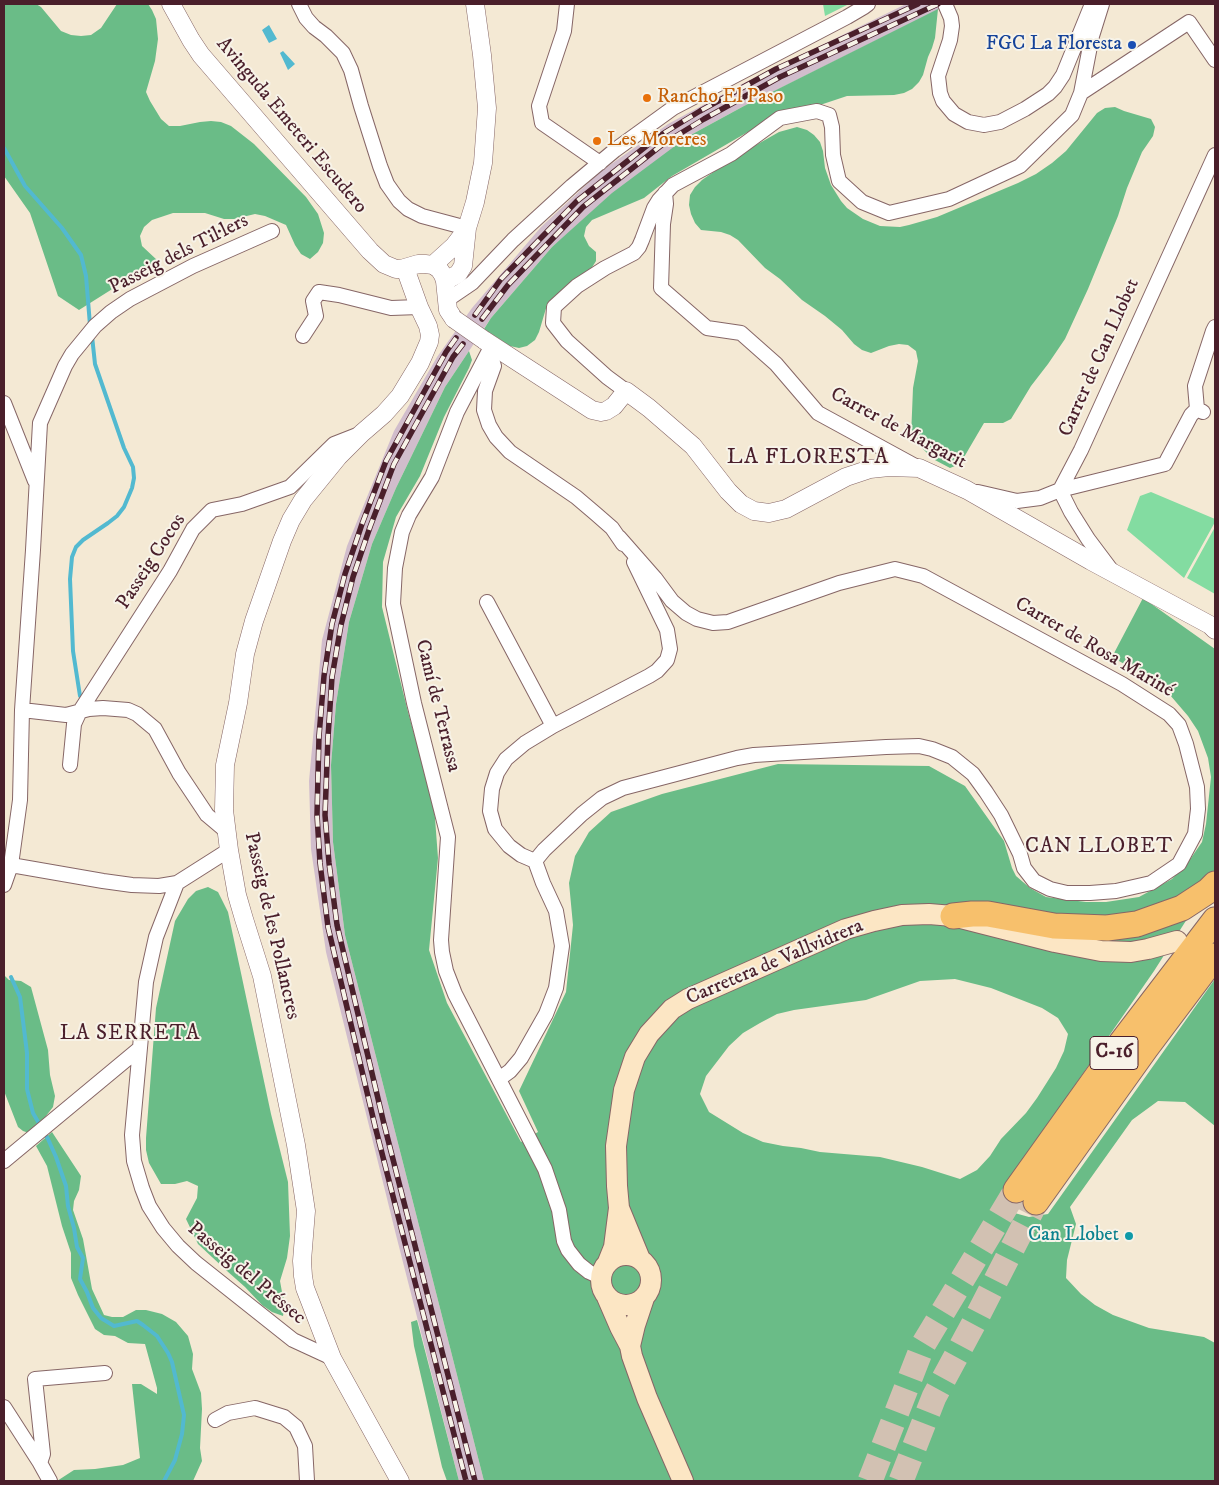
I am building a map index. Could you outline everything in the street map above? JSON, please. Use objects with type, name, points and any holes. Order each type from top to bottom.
[{"type":"highway","points":[[953,916],[988,914],[1054,926],[1106,928],[1138,924],[1182,908],[1215,884]]},
{"type":"highway","name":"C-16","points":[[1215,920],[1118,1047],[1026,1196],[1146,1048],[1215,956]]},
{"type":"main road","name":"Carretera de Vallvidrera","points":[[640,1259],[620,1208],[617,1186],[616,1146],[624,1090],[641,1045],[672,1009],[688,999],[846,929],[902,915],[929,914],[953,916],[1055,942],[1101,951],[1131,952],[1177,941]]},
{"type":"main road","name":"Carretera de Vallvidrera","points":[[604,1270],[614,1247],[620,1208]]},
{"type":"main road","points":[[630,1346],[634,1326],[644,1298],[651,1286],[652,1278],[650,1270],[645,1263],[631,1255],[622,1254],[614,1257],[604,1270],[601,1286],[630,1346],[647,1398],[683,1481]]},
{"type":"main road","points":[[607,1297],[618,1304],[626,1305],[634,1304],[644,1298]]},
{"type":"street","name":"Avinguda Emeteri Escudero","points":[[171,4],[191,40],[216,72],[370,251],[398,268]]},
{"type":"street","points":[[299,4],[306,18],[314,27],[343,53],[351,70],[380,166],[388,184],[399,201],[408,209],[422,216],[467,228]]},
{"type":"street","points":[[446,281],[458,274],[463,266],[467,228],[476,202],[481,178],[486,136],[487,108],[475,4]]},
{"type":"street","points":[[567,4],[564,31],[539,106],[542,123],[600,163]]},
{"type":"street","points":[[447,300],[472,283],[513,240],[572,186],[673,108],[847,17],[868,4]]},
{"type":"street","points":[[946,8],[952,26],[938,76],[940,93],[943,101],[954,114],[968,122],[984,125],[1000,122],[1025,109],[1048,94],[1055,87],[1063,75],[1092,4]]},
{"type":"street","points":[[919,468],[889,467],[870,469],[846,477],[786,509],[769,513],[754,511],[741,504],[728,491],[693,446],[567,341],[552,323],[554,307],[577,286],[605,268],[634,253],[639,247],[659,200],[680,180],[731,154],[780,118],[817,111],[829,115],[832,127],[833,155],[839,181],[862,202],[889,213],[949,199],[1020,166],[1072,115],[1081,94],[1092,36],[1102,4]]},
{"type":"street","points":[[1081,94],[1189,22],[1215,60]]},
{"type":"street","name":"Carrer de Can Llobet","points":[[1060,490],[1081,450],[1215,156]]},
{"type":"street","name":"Carrer de Margarit","points":[[665,193],[661,288],[707,328],[742,333],[776,364],[818,413],[919,468],[967,490],[1215,630]]},
{"type":"street","points":[[433,265],[454,246],[467,228]]},
{"type":"street","name":"Passeig dels Til·lers","points":[[4,884],[11,866],[20,800],[22,710],[40,424],[72,354],[91,330],[111,312],[130,299],[193,266],[272,231]]},
{"type":"street","points":[[398,268],[418,264],[433,265],[439,269],[446,281],[448,310],[454,318],[489,345],[592,410],[606,411],[614,406],[626,391]]},
{"type":"street","points":[[463,266],[478,277]]},
{"type":"street","name":"Passeig de les Pollancres","points":[[398,268],[425,317],[430,335],[429,342],[426,351],[400,396],[384,414],[338,457],[303,500],[291,520],[249,637],[245,654],[238,703],[225,765],[224,810],[229,850],[244,919],[262,976],[296,1146],[306,1210],[302,1261],[305,1288],[332,1358],[400,1481]]},
{"type":"street","points":[[304,336],[316,316],[313,301],[319,292],[391,308],[419,307]]},
{"type":"street","points":[[967,490],[1017,501],[1040,498],[1060,490],[1165,464],[1191,415],[1200,411],[1195,386],[1212,331],[1215,327]]},
{"type":"street","points":[[489,345],[494,366],[485,390],[484,410],[488,425],[510,452],[583,503],[612,528],[642,577],[667,630],[670,649],[667,660],[657,671],[525,742],[506,759],[497,773],[492,789],[490,811],[495,829],[509,846],[521,855],[535,861],[542,883],[556,911],[562,946],[556,988],[546,1014],[521,1058],[510,1071],[499,1079]]},
{"type":"street","name":"Camí de Terrassa","points":[[489,345],[458,412],[432,477],[409,515],[402,532],[395,568],[393,604],[414,703],[448,837],[441,940],[446,971],[455,994],[545,1170],[559,1210],[564,1241],[568,1250],[579,1264],[589,1272],[604,1270]]},
{"type":"street","points":[[4,403],[37,486]]},
{"type":"street","name":"Passeig Cocos","points":[[70,765],[74,724],[80,711],[170,570],[193,529],[212,510],[242,504],[290,487],[334,444],[362,433]]},
{"type":"street","name":"Carrer de Margarit","points":[[1060,490],[1088,539],[1113,574]]},
{"type":"street","name":"Carrer de Rosa Mariné","points":[[535,861],[544,850],[602,798],[623,788],[754,755],[886,747],[919,746],[932,749],[952,758],[973,774],[1001,815],[1020,854],[1024,868],[1034,881],[1050,889],[1067,893],[1090,893],[1116,891],[1151,884],[1179,864],[1194,834],[1198,809],[1197,786],[1182,732],[1179,725],[1169,714],[1122,684],[923,576],[894,569],[838,583],[728,622],[713,622],[697,619],[672,600],[619,537]]},
{"type":"street","points":[[487,602],[552,726]]},
{"type":"street","points":[[22,710],[66,715],[89,709],[128,710],[145,720],[154,729],[179,773],[207,815],[226,831]]},
{"type":"street","points":[[11,866],[132,885],[159,886],[177,882],[229,850]]},
{"type":"street","name":"Passeig del Préssec","points":[[177,882],[156,937],[146,982],[132,1135],[134,1161],[142,1188],[156,1218],[170,1237],[196,1263],[293,1340],[332,1358]]},
{"type":"street","points":[[4,1161],[139,1050]]},
{"type":"street","points":[[40,1463],[43,1454],[35,1379],[105,1372]]},
{"type":"street","points":[[4,1407],[50,1481]]},
{"type":"street","points":[[215,1420],[228,1412],[255,1408],[284,1418],[296,1427],[305,1446],[307,1481]]},
{"type":"shaded area","points":[[906,4],[950,4],[744,106],[687,137],[552,247],[491,318],[445,387],[396,488],[372,544],[349,622],[336,704],[331,765],[333,842],[345,935],[484,1481],[459,1481],[326,952],[311,849],[309,781],[322,640],[347,546],[394,431],[437,357],[472,308],[541,227],[600,172],[668,124],[740,85]]},
{"type":"green space","points":[[4,4],[36,4],[41,7],[61,31],[81,36],[91,35],[101,28],[117,4],[148,4],[156,19],[158,39],[155,61],[146,92],[161,119],[169,126],[211,121],[221,122],[231,126],[254,144],[306,197],[318,214],[324,233],[323,243],[318,252],[310,259],[301,254],[286,225],[265,216],[255,214],[234,219],[224,219],[205,213],[173,213],[152,220],[144,227],[140,236],[142,246],[157,260],[156,270],[125,281],[79,310],[58,296],[30,213],[4,176]]},
{"type":"green space","points":[[823,4],[849,4],[825,16]]},
{"type":"green space","points":[[938,9],[932,48],[923,75],[912,89],[894,95],[847,96],[820,105],[784,111],[672,176],[644,198],[592,220],[586,227],[584,236],[589,246],[596,252],[596,261],[591,269],[547,305],[539,332],[535,340],[527,346],[519,348],[510,346],[484,329],[491,318],[552,247],[612,193],[687,137],[744,106]]},
{"type":"green space","points":[[1115,107],[1151,119],[1155,127],[1153,136],[1142,152],[1127,188],[1118,216],[1088,289],[1065,339],[1031,386],[1011,419],[1003,423],[984,423],[960,464],[950,468],[933,459],[911,437],[913,388],[918,361],[916,351],[908,345],[899,344],[871,353],[862,350],[842,330],[802,300],[765,268],[738,240],[721,232],[701,230],[691,214],[689,205],[690,195],[702,180],[735,157],[779,132],[797,127],[807,130],[820,142],[825,168],[831,185],[847,208],[863,219],[880,226],[900,227],[909,225],[937,217],[1036,174],[1066,151],[1097,113],[1105,108]]},
{"type":"green space","points":[[469,351],[472,360],[469,368],[444,417],[420,476],[396,517],[383,562],[382,607],[408,712],[434,805],[438,858],[429,950],[447,1003],[521,1142],[538,1132],[519,1091],[566,992],[573,925],[569,883],[575,856],[589,832],[611,812],[662,794],[778,764],[929,766],[965,786],[1004,841],[1016,876],[1030,888],[1046,897],[1086,902],[1106,902],[1139,897],[1172,879],[1191,858],[1202,842],[1211,777],[1208,758],[1198,731],[1188,716],[1170,695],[1147,677],[1112,657],[1143,598],[1215,649],[1215,875],[1154,971],[1005,1186],[1001,1204],[1011,1212],[1029,1217],[1048,1214],[1215,979],[1215,1126],[1185,1102],[1158,1101],[1132,1120],[1070,1207],[1076,1224],[1067,1260],[1066,1278],[1081,1294],[1095,1305],[1113,1315],[1149,1328],[1204,1337],[1215,1343],[1215,1481],[484,1481],[345,935],[333,842],[331,765],[336,704],[349,622],[372,544],[396,488],[445,387]],"holes":[[[955,979],[991,988],[1042,1008],[1058,1018],[1068,1034],[1064,1051],[1056,1068],[1026,1113],[1001,1139],[990,1156],[977,1170],[960,1179],[880,1157],[820,1152],[763,1142],[743,1133],[709,1112],[700,1094],[706,1076],[729,1046],[743,1033],[777,1014],[866,1000],[920,981]]]},
{"type":"green space","points":[[1151,492],[1215,519],[1184,578],[1127,530],[1140,496]]},
{"type":"green space","points":[[1215,527],[1215,594],[1187,578]]},
{"type":"green space","points":[[208,887],[218,892],[228,912],[271,1114],[288,1182],[290,1236],[287,1258],[280,1281],[285,1304],[283,1316],[272,1312],[262,1305],[198,1244],[186,1219],[197,1198],[198,1186],[187,1181],[175,1184],[161,1184],[149,1163],[146,1150],[156,1008],[175,921],[188,899],[196,891]]},
{"type":"green space","points":[[4,975],[9,980],[21,981],[31,987],[48,1050],[50,1075],[55,1096],[53,1107],[35,1130],[29,1133],[18,1127],[4,1091]]},
{"type":"green space","points":[[52,1132],[81,1176],[73,1210],[83,1239],[92,1289],[104,1315],[123,1317],[136,1310],[146,1310],[162,1314],[176,1322],[188,1336],[193,1354],[192,1369],[201,1393],[202,1409],[200,1448],[202,1461],[193,1481],[57,1481],[74,1470],[123,1465],[140,1458],[132,1384],[141,1384],[157,1394],[157,1388],[145,1344],[128,1343],[115,1336],[104,1335],[95,1329],[71,1278],[71,1253],[47,1166],[36,1146]]},
{"type":"green space","points":[[417,1320],[459,1481],[447,1481],[442,1467],[414,1346],[411,1322]]},
{"type":"water","points":[[269,25],[277,39],[269,43],[262,30]]},
{"type":"water","points":[[283,51],[295,64],[288,70],[280,53]]},
{"type":"waterway","points":[[4,148],[25,186],[62,228],[81,255],[86,276],[90,325]]},
{"type":"waterway","points":[[80,696],[73,651],[70,579],[72,557],[76,547],[83,540],[117,516],[124,507],[134,478],[133,467],[124,448],[95,364],[92,336]]},
{"type":"waterway","points":[[11,977],[20,997],[27,1053],[27,1089],[33,1113],[48,1139],[66,1186],[68,1206],[77,1247],[83,1258],[80,1279],[93,1308],[101,1318],[114,1326],[137,1321],[157,1336],[172,1362],[184,1415],[182,1434],[175,1460],[164,1481]]},
{"type":"tunnel","points":[[870,1481],[923,1345],[1016,1190]]},
{"type":"tunnel","points":[[901,1481],[934,1397],[1036,1202]]},
{"type":"railway","points":[[475,315],[501,279],[577,201],[659,136],[776,69],[918,4]]},
{"type":"railway","points":[[482,319],[508,285],[583,207],[663,144],[780,77],[938,4]]},
{"type":"railway","points":[[456,338],[446,352],[386,461],[345,574],[332,624],[324,676],[319,736],[317,815],[320,863],[328,927],[375,1126],[466,1481]]},
{"type":"railway","points":[[463,344],[453,357],[394,464],[353,577],[341,625],[332,677],[325,815],[337,925],[384,1124],[475,1481]]},
{"type":"place","name":"FGC La Floresta","points":[[1132,45]]},
{"type":"place","name":"Rancho El Paso","points":[[647,98]]},
{"type":"place","name":"Les Moreres","points":[[597,141]]},
{"type":"place","name":"Can Llobet","points":[[1129,1236]]},
{"type":"district","name":"LA FLORESTA","points":[[808,458]]},
{"type":"district","name":"CAN LLOBET","points":[[1099,848]]},
{"type":"district","name":"LA SERRETA","points":[[130,1035]]}]
